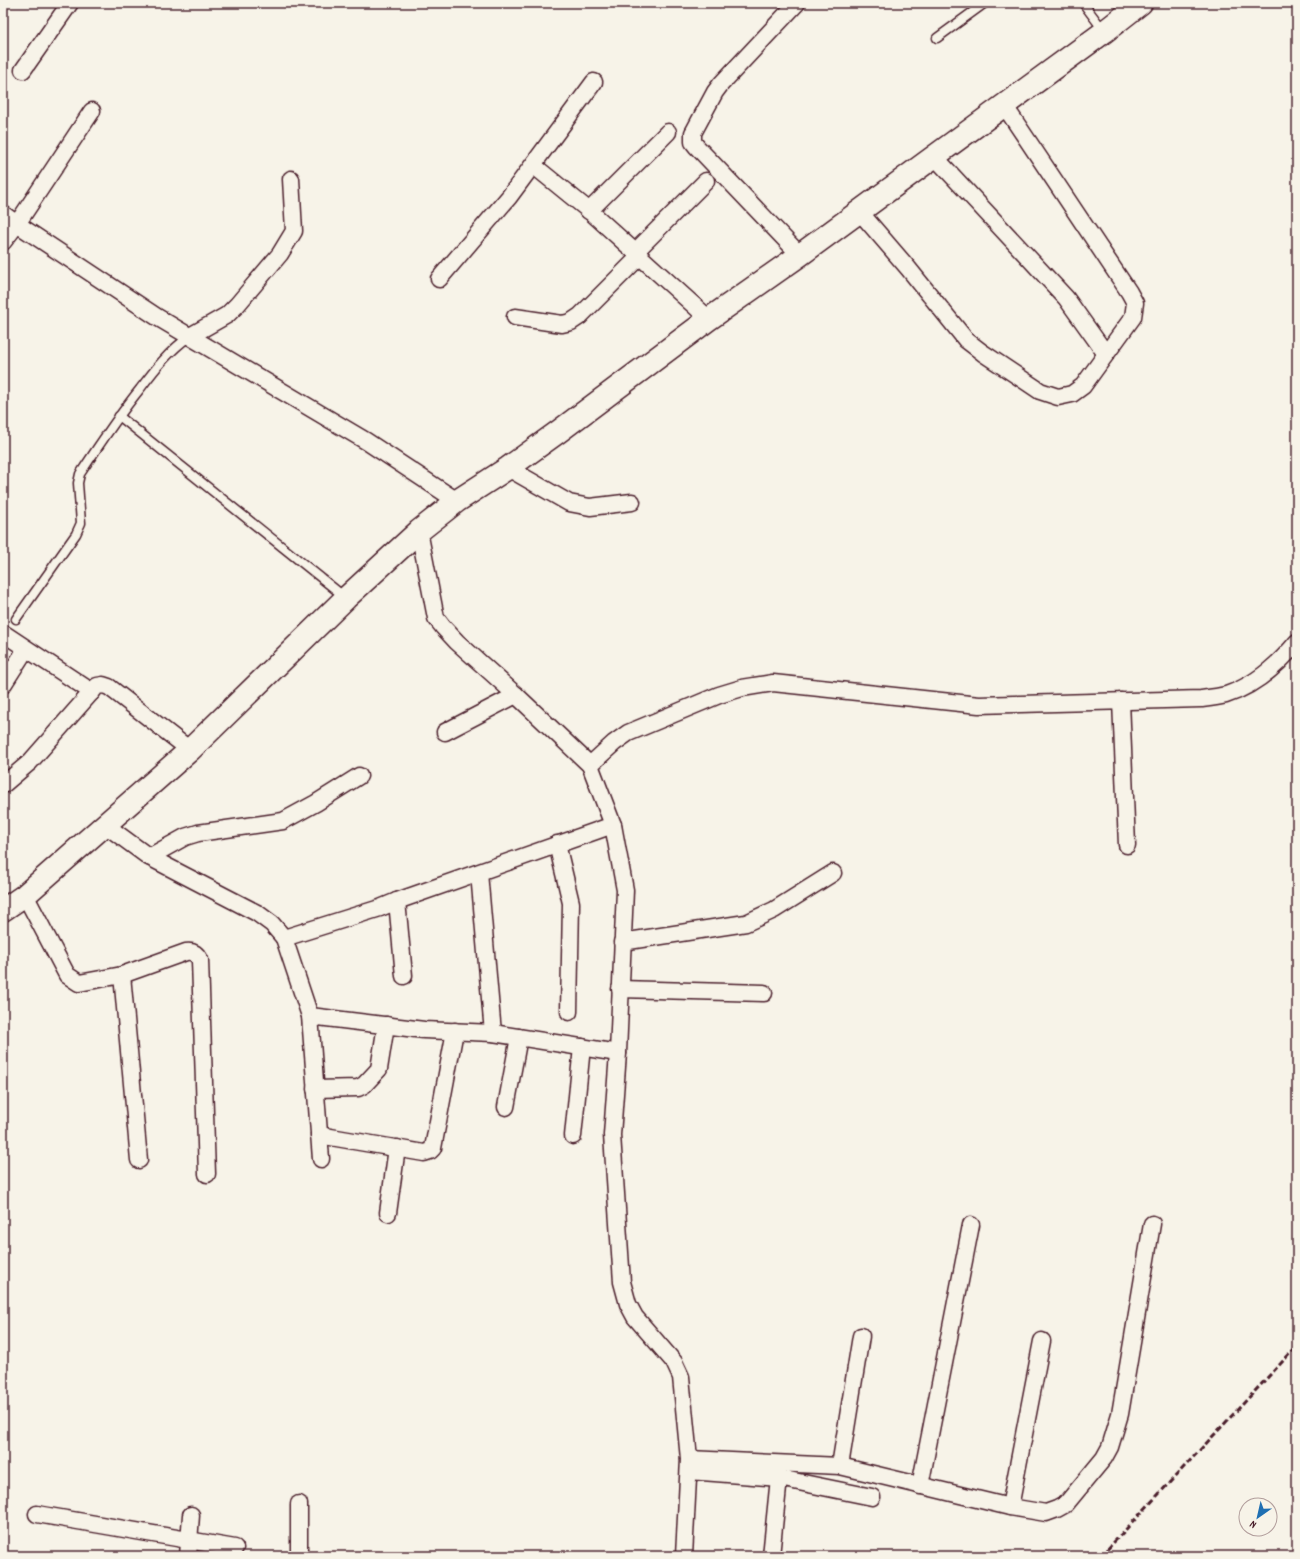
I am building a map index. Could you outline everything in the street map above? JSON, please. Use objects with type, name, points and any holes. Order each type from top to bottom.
[{"type":"main road","points":[[3,910],[24,895],[190,750],[346,598],[419,531],[800,255],[1104,32],[1141,3]]},
{"type":"street","points":[[23,70],[70,3]]},
{"type":"street","points":[[797,3],[721,84],[715,92],[693,133],[692,138],[697,147],[800,255]]},
{"type":"street","points":[[439,279],[509,197],[594,82]]},
{"type":"street","points":[[859,211],[908,268],[966,340],[1040,391],[1058,397],[1072,394],[1083,386],[1133,317],[1135,302],[1130,292],[1004,105]]},
{"type":"street","points":[[3,242],[17,224],[92,111]]},
{"type":"street","points":[[589,211],[668,132]]},
{"type":"street","points":[[934,156],[1066,298],[1106,354]]},
{"type":"street","points":[[533,165],[589,211],[710,319]]},
{"type":"street","points":[[190,336],[227,315],[280,254],[294,231],[291,179]]},
{"type":"street","points":[[515,318],[562,324],[571,322],[580,316],[706,181]]},
{"type":"street","points":[[3,214],[157,317],[366,441],[457,502]]},
{"type":"street","points":[[508,468],[568,503],[590,507],[632,502]]},
{"type":"street","points":[[419,531],[436,618],[457,642],[590,765],[613,825],[625,890],[618,1053],[612,1135],[622,1282],[628,1304],[635,1316],[674,1362],[681,1377],[689,1465],[684,1556]]},
{"type":"street","points":[[3,634],[92,692]]},
{"type":"street","points":[[590,765],[614,743],[628,734],[719,695],[742,688],[773,683],[979,705],[1201,699],[1225,695],[1248,685],[1285,657],[1297,642]]},
{"type":"street","points":[[3,685],[26,649]]},
{"type":"street","points":[[3,785],[30,762],[97,686],[103,685],[109,687],[190,750]]},
{"type":"street","points":[[445,732],[516,695]]},
{"type":"street","points":[[1121,701],[1127,845]]},
{"type":"street","points":[[149,857],[185,837],[198,832],[283,821],[316,803],[359,776]]},
{"type":"street","points":[[104,824],[149,857],[257,913],[272,924],[284,938],[310,1016],[321,1159]]},
{"type":"street","points":[[284,938],[380,908],[613,825]]},
{"type":"street","points":[[557,844],[571,903],[569,1012]]},
{"type":"street","points":[[479,873],[493,1033]]},
{"type":"street","points":[[622,942],[746,923],[774,910],[833,873]]},
{"type":"street","points":[[24,895],[67,975],[74,981],[83,983],[122,975],[186,952],[195,953],[200,960],[207,1174]]},
{"type":"street","points":[[397,901],[404,976]]},
{"type":"street","points":[[122,975],[138,1160]]},
{"type":"street","points":[[620,989],[764,993]]},
{"type":"street","points":[[310,1016],[424,1030],[493,1033],[618,1053]]},
{"type":"street","points":[[315,1088],[358,1088],[364,1085],[379,1069],[386,1025]]},
{"type":"street","points":[[319,1134],[424,1153],[430,1151],[433,1148],[455,1031]]},
{"type":"street","points":[[506,1107],[519,1037]]},
{"type":"street","points":[[573,1136],[582,1047]]},
{"type":"street","points":[[388,1213],[397,1148]]},
{"type":"street","points":[[689,1465],[840,1466],[1010,1507],[1046,1513],[1066,1504],[1104,1458],[1110,1447],[1120,1414],[1152,1224]]},
{"type":"street","points":[[920,1486],[971,1225]]},
{"type":"street","points":[[840,1466],[861,1336]]},
{"type":"street","points":[[1010,1507],[1042,1341]]},
{"type":"street","points":[[689,1465],[810,1483],[872,1496]]},
{"type":"street","points":[[771,1556],[779,1478]]},
{"type":"street","points":[[299,1504],[299,1556]]},
{"type":"street","points":[[37,1514],[235,1548]]},
{"type":"street","points":[[188,1556],[191,1515]]},
{"type":"lane","points":[[938,38],[985,3]]},
{"type":"lane","points":[[1083,3],[1104,32]]},
{"type":"lane","points":[[16,619],[76,534],[81,523],[78,483],[80,474],[119,416],[162,360],[176,346],[190,336]]},
{"type":"lane","points":[[119,416],[346,598]]},
{"type":"railway","points":[[1101,1556],[1297,1346]]}]
